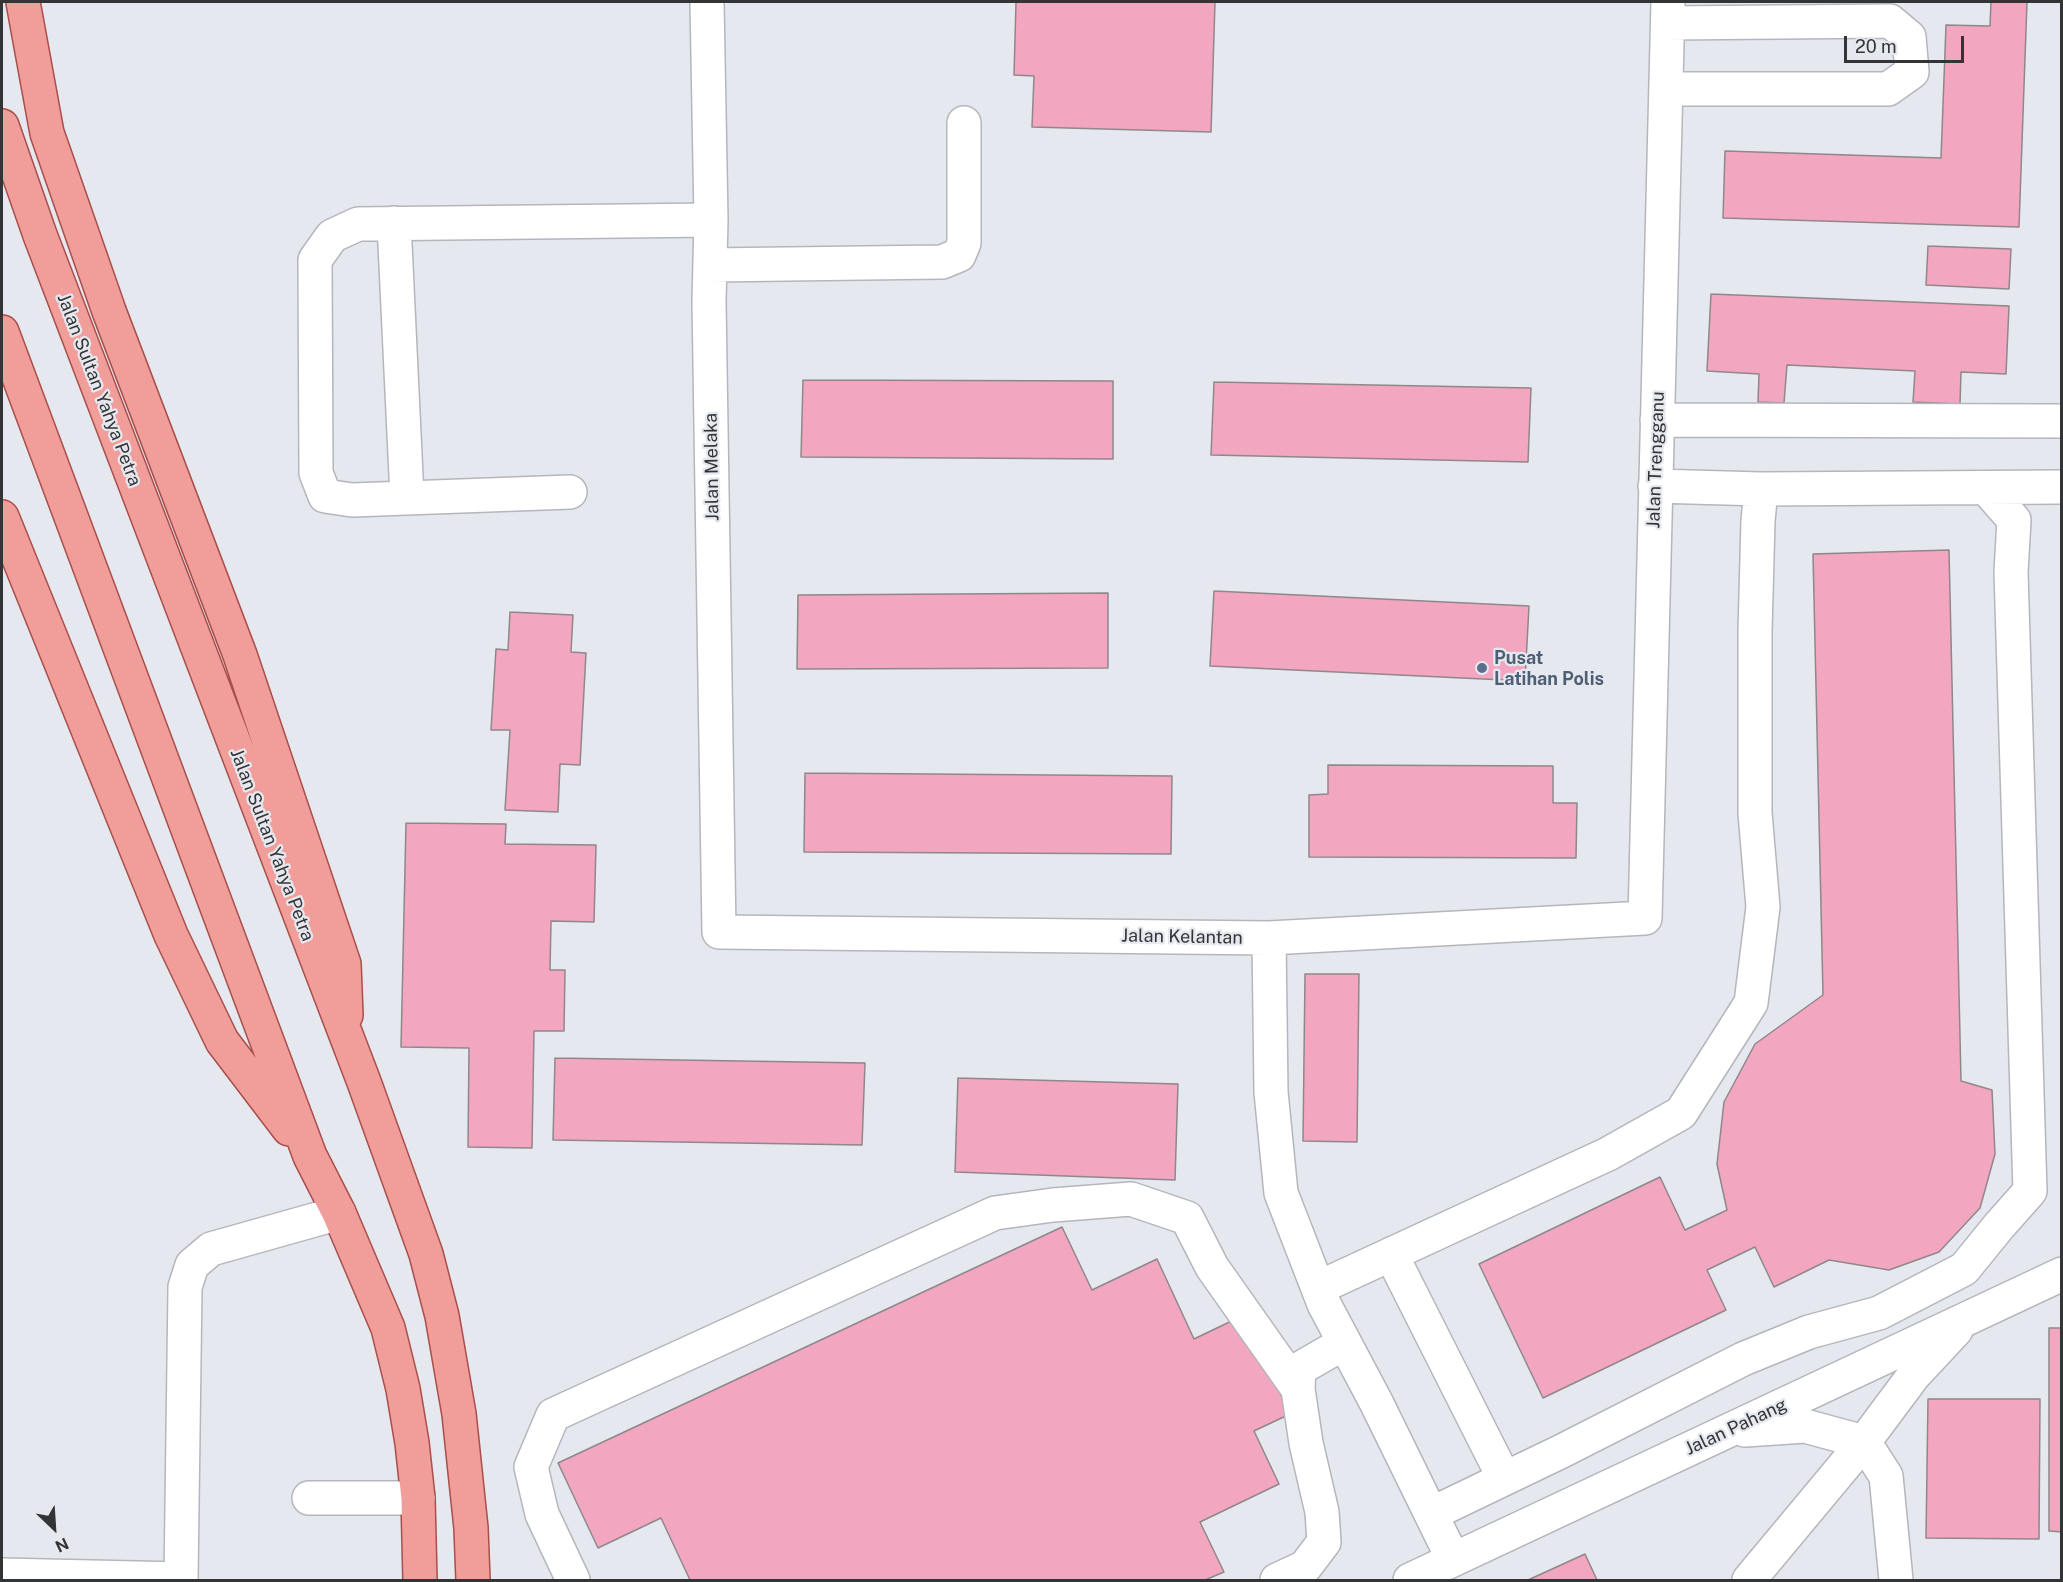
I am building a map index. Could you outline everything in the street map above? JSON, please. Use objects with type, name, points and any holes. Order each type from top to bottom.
[{"type":"main road","points":[[23,2],[47,132],[108,310],[240,655],[344,964],[347,1041]]},
{"type":"main road","name":"Jalan Sultan Yahya Petra","points":[[2,126],[40,235],[364,1082],[426,1254],[442,1316],[459,1414],[471,1528],[473,1581]]},
{"type":"main road","points":[[2,332],[310,1156],[339,1213],[388,1328],[403,1389],[418,1498],[420,1581]]},
{"type":"main road","points":[[2,517],[171,934],[222,1041],[310,1156]]},
{"type":"lane","name":"Jalan Melaka","points":[[707,2],[711,219],[709,325],[719,932]]},
{"type":"lane","points":[[1666,89],[1888,89],[1912,72],[1909,37],[1890,21],[1668,12]]},
{"type":"lane","name":"Jalan Trengganu","points":[[1644,918],[1668,12]]},
{"type":"lane","points":[[710,265],[942,262],[959,255],[964,243],[964,123]]},
{"type":"lane","points":[[570,492],[352,500],[325,496],[316,473],[315,260],[332,236],[358,224],[711,219]]},
{"type":"lane","points":[[394,223],[407,497]]},
{"type":"lane","points":[[1657,420],[2061,422]]},
{"type":"lane","points":[[1655,486],[1761,489],[2061,488]]},
{"type":"lane","points":[[1431,1514],[1743,1359],[1809,1332],[1880,1313],[1964,1269],[2031,1191],[2011,572],[2013,520],[1986,488]]},
{"type":"lane","points":[[1318,1288],[1608,1154],[1682,1113],[1751,1003],[1763,908],[1755,813],[1755,631],[1761,489]]},
{"type":"lane","name":"Jalan Kelantan","points":[[719,932],[1269,938],[1644,918]]},
{"type":"lane","points":[[1269,938],[1271,1092],[1281,1193],[1318,1288],[1453,1559]]},
{"type":"lane","points":[[573,1581],[542,1514],[531,1467],[553,1414],[995,1213],[1053,1205],[1131,1199],[1186,1218],[1212,1267],[1298,1389]]},
{"type":"lane","points":[[2,1575],[181,1580],[184,1287],[192,1265],[211,1248],[339,1213]]},
{"type":"lane","points":[[1390,1254],[1504,1478]]},
{"type":"lane","name":"Jalan Pahang","points":[[1410,1581],[2061,1274]]},
{"type":"lane","points":[[1749,1581],[1864,1442],[1914,1375],[1968,1318]]},
{"type":"lane","points":[[1277,1581],[1305,1567],[1324,1542],[1322,1512],[1306,1443],[1298,1389],[1299,1369],[1344,1343]]},
{"type":"lane","points":[[1726,1432],[1805,1426],[1864,1442],[1886,1476],[1896,1581]]},
{"type":"lane","points":[[309,1498],[418,1498]]},
{"type":"building","points":[[1016,2],[1215,2],[1211,132],[1032,127],[1034,76],[1014,75]]},
{"type":"building","points":[[1991,2],[2027,2],[2019,227],[1723,218],[1725,151],[1941,158],[1946,25],[1990,26]]},
{"type":"building","points":[[1928,246],[2011,249],[2009,289],[1926,285]]},
{"type":"building","points":[[1711,294],[2009,306],[2006,374],[1961,372],[1960,404],[1913,402],[1915,371],[1787,365],[1784,403],[1758,402],[1759,374],[1707,371]]},
{"type":"building","points":[[803,380],[1113,381],[1113,459],[801,457]]},
{"type":"building","points":[[1214,382],[1531,388],[1528,462],[1211,455]]},
{"type":"building","points":[[1949,550],[1961,1081],[1992,1090],[1995,1154],[1980,1208],[1939,1252],[1889,1270],[1829,1260],[1774,1287],[1755,1247],[1707,1270],[1726,1310],[1543,1398],[1479,1264],[1660,1177],[1685,1230],[1727,1210],[1717,1164],[1724,1102],[1755,1044],[1823,995],[1813,554]]},
{"type":"building","points":[[1214,591],[1529,606],[1525,681],[1210,666]]},
{"type":"building","points":[[1108,593],[1108,668],[797,669],[798,595]]},
{"type":"building","points":[[510,612],[573,615],[571,652],[586,653],[580,765],[560,764],[558,812],[505,810],[510,730],[491,730],[496,649],[508,650]]},
{"type":"building","points":[[1328,765],[1553,766],[1553,803],[1577,803],[1576,858],[1309,857],[1309,795],[1328,794]]},
{"type":"building","points":[[805,773],[1172,776],[1171,854],[804,852]]},
{"type":"building","points":[[406,823],[506,824],[505,844],[596,845],[594,922],[551,921],[550,970],[565,970],[564,1031],[534,1031],[532,1148],[468,1147],[469,1048],[401,1047]]},
{"type":"building","points":[[1305,974],[1359,974],[1357,1142],[1303,1141]]},
{"type":"building","points":[[555,1058],[865,1063],[862,1145],[553,1140]]},
{"type":"building","points":[[958,1078],[1178,1084],[1175,1180],[955,1172]]},
{"type":"building","points":[[1062,1227],[1092,1290],[1157,1259],[1194,1339],[1244,1315],[1290,1414],[1254,1431],[1279,1484],[1200,1522],[1224,1572],[1205,1580],[690,1580],[661,1518],[598,1548],[558,1463]]},
{"type":"building","points":[[2049,1328],[2062,1328],[2062,1532],[2049,1531]]},
{"type":"building","points":[[1928,1399],[2040,1399],[2039,1539],[1926,1538]]},
{"type":"building","points":[[1585,1554],[1597,1580],[1528,1580]]},
{"type":"place","name":"Pusat Latihan Polis","points":[[1482,668]]}]
